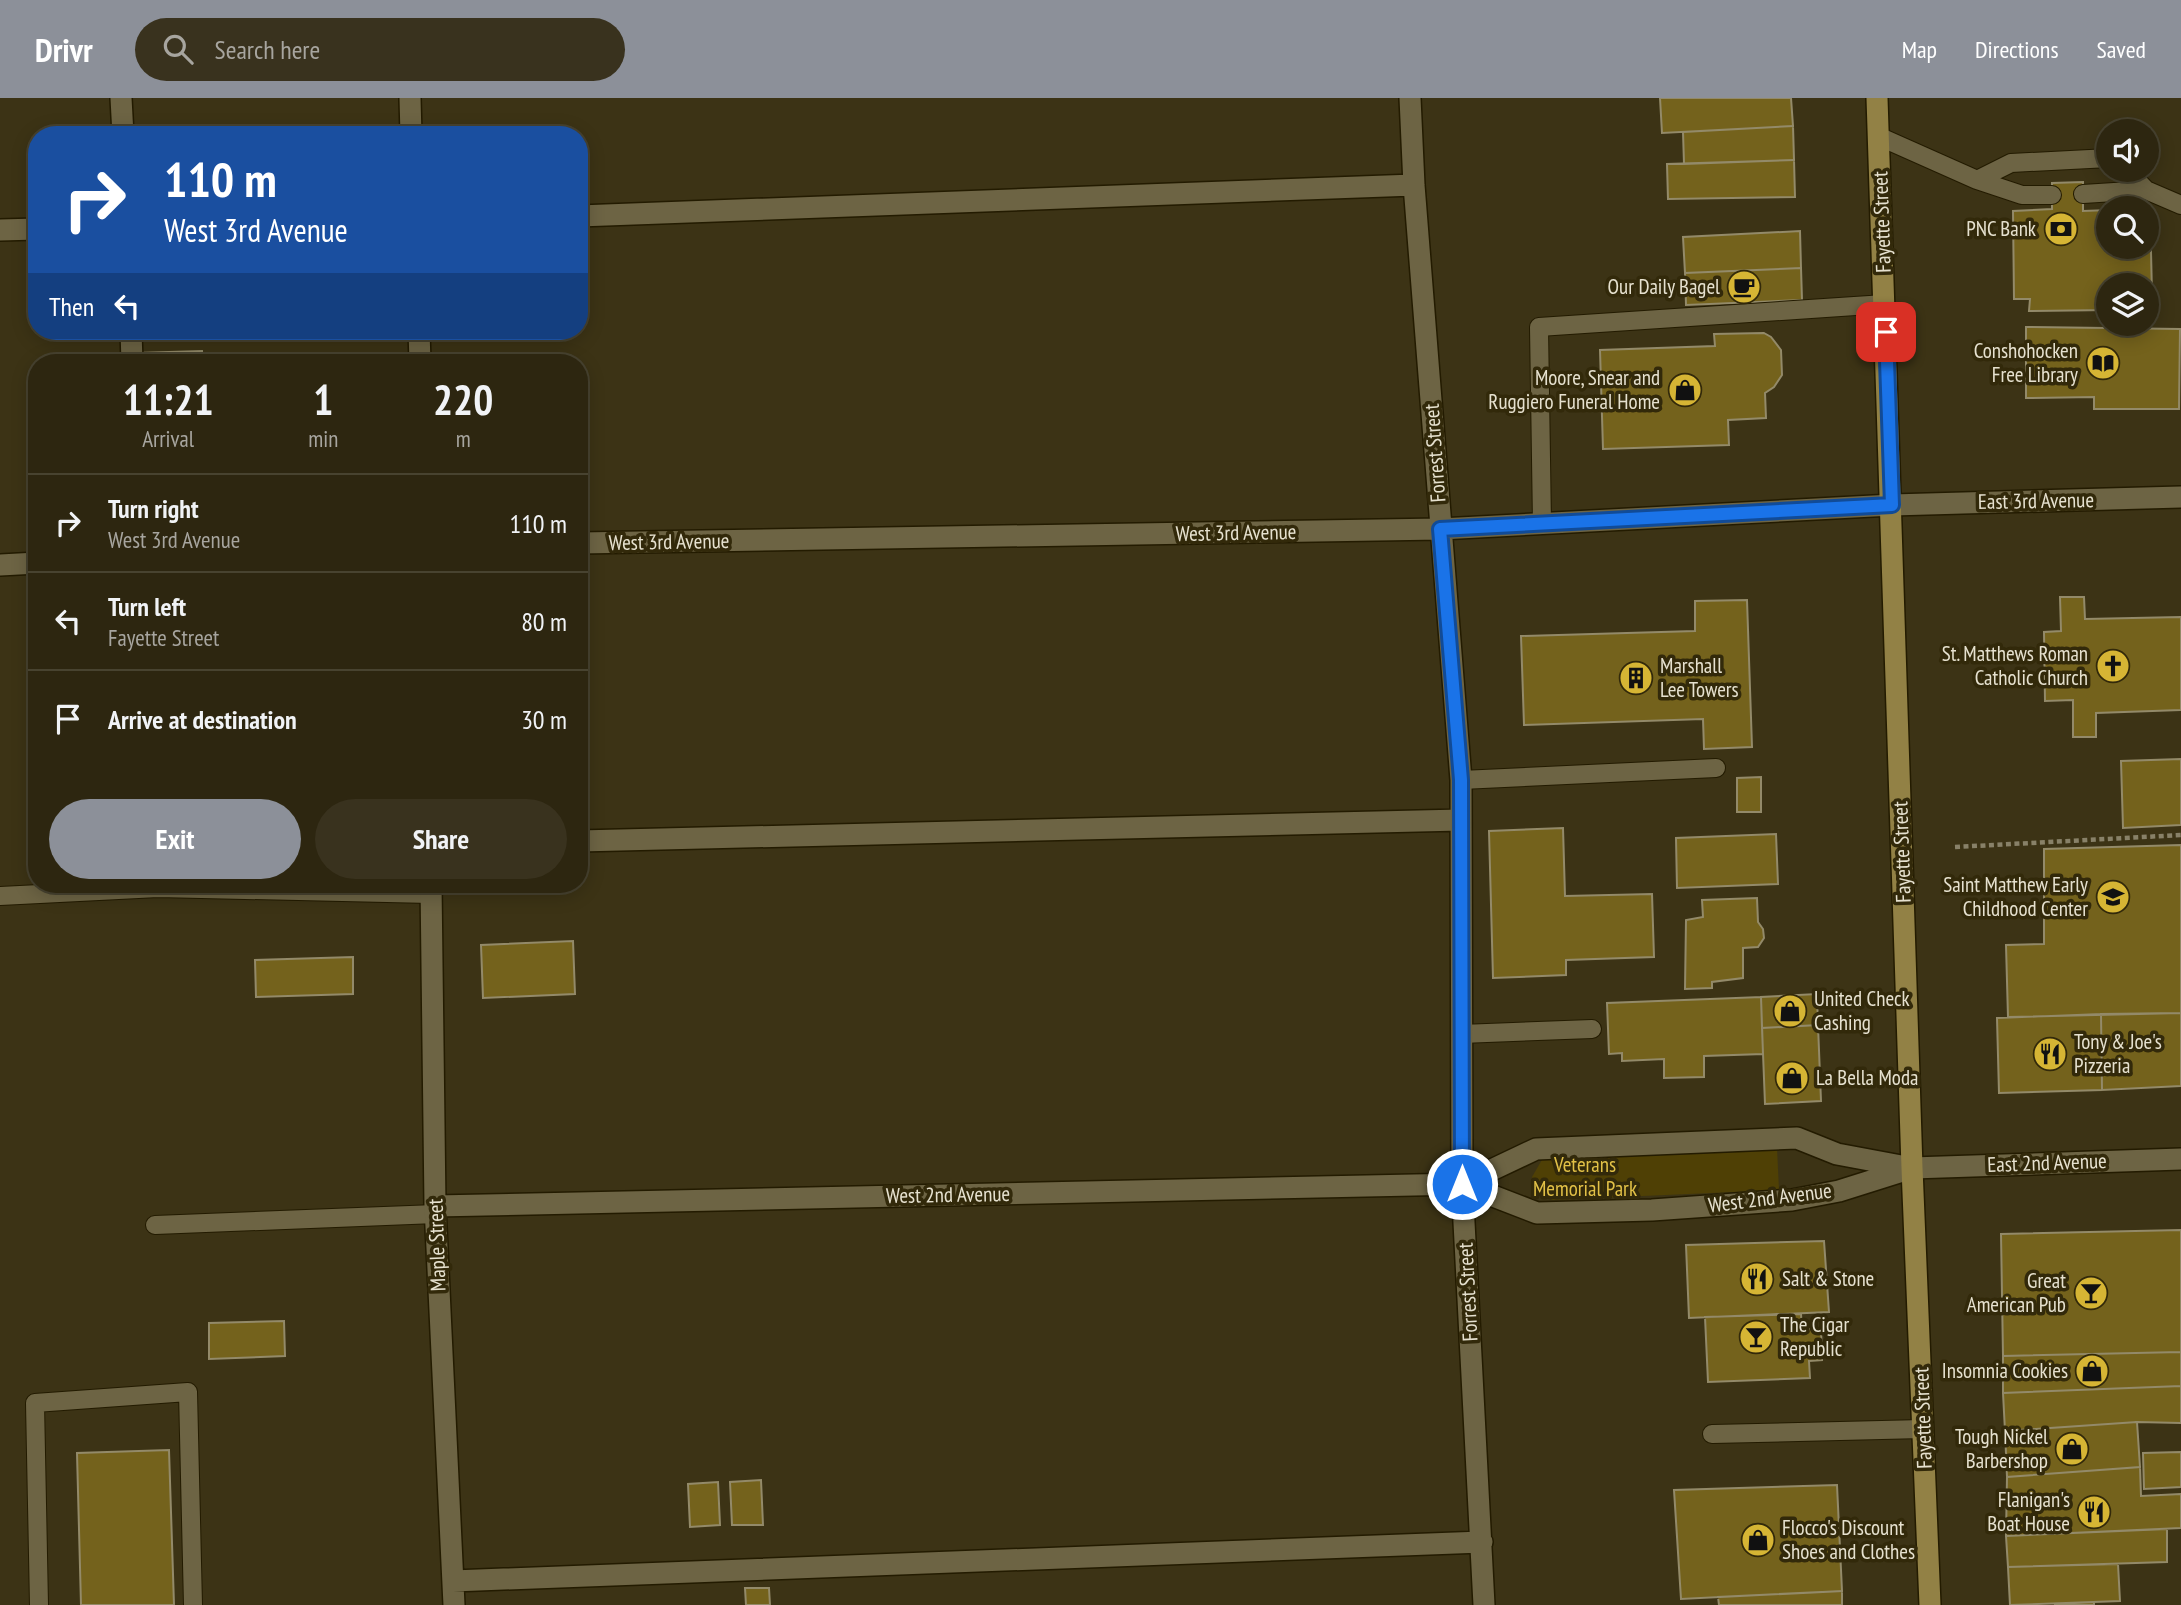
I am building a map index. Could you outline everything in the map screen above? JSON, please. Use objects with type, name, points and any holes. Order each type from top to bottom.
[{"type":"main road","name":"Fayette Street","points":[[1877,98],[1912,1168],[1930,1605]]},
{"type":"street","points":[[121,98],[123,126]]},
{"type":"street","points":[[410,98],[411,126]]},
{"type":"street","name":"Forrest Street","points":[[1410,98],[1414,185],[1461,780],[1462,1184],[1484,1605]]},
{"type":"street","points":[[588,216],[1414,185]]},
{"type":"street","points":[[0,230],[28,229]]},
{"type":"street","name":"East 3rd Avenue","points":[[1892,505],[2181,497]]},
{"type":"street","name":"West 3rd Avenue","points":[[588,543],[1440,529],[1892,505]]},
{"type":"street","points":[[0,565],[28,563]]},
{"type":"street","points":[[588,841],[1461,820]]},
{"type":"street","name":"Maple Street","points":[[431,893],[435,1210],[454,1605]]},
{"type":"street","name":"West 2nd Avenue","points":[[1462,1184],[1536,1149],[1797,1138],[1837,1154],[1912,1168]]},
{"type":"street","name":"East 2nd Avenue","points":[[1912,1168],[2181,1158]]},
{"type":"street","name":"West 2nd Avenue","points":[[435,1210],[1462,1184],[1537,1213],[1640,1210],[1792,1200],[1839,1191],[1912,1168]]},
{"type":"street","points":[[453,1581],[1482,1542]]},
{"type":"lane","points":[[1878,136],[1977,180],[2022,195],[2052,195]]},
{"type":"lane","points":[[1977,180],[2011,163],[2096,159]]},
{"type":"lane","points":[[2138,182],[2146,191]]},
{"type":"lane","points":[[2083,194],[2146,191],[2181,205]]},
{"type":"lane","points":[[1542,524],[1539,327],[1885,304]]},
{"type":"lane","points":[[1461,780],[1716,768]]},
{"type":"lane","points":[[0,896],[53,893]]},
{"type":"lane","points":[[1461,1034],[1592,1029]]},
{"type":"lane","points":[[155,1225],[435,1210]]},
{"type":"lane","points":[[38,1605],[35,1404],[188,1392],[193,1605]]},
{"type":"lane","points":[[1712,1434],[1923,1429]]},
{"type":"path","points":[[1955,847],[2181,835]]},
{"type":"green space","name":"Veterans Memorial Park","points":[[1777,1148],[1779,1190],[1552,1200],[1540,1192],[1532,1177],[1543,1158]]},
{"type":"building","points":[[1660,98],[1791,98],[1793,126],[1662,133]]},
{"type":"building","points":[[1793,126],[1794,160],[1684,164],[1683,132]]},
{"type":"building","points":[[1794,160],[1795,197],[1668,199],[1667,164]]},
{"type":"building","name":"PNC Bank","points":[[2083,182],[2083,211],[2096,210],[2096,259],[2151,259],[2152,273],[2096,273],[2096,310],[2029,311],[2030,299],[2014,299],[2013,211],[2052,209],[2052,183]]},
{"type":"building","points":[[1800,231],[1801,268],[1685,273],[1683,237]]},
{"type":"building","name":"Our Daily Bagel","points":[[1801,268],[1802,300],[1686,305],[1685,273]]},
{"type":"building","name":"Conshohocken Free Library","points":[[2026,327],[2096,328],[2096,336],[2159,336],[2159,329],[2180,329],[2179,409],[2094,409],[2094,397],[2026,398]]},
{"type":"building","name":"Moore, Snear and Ruggiero Funeral Home","points":[[1764,333],[1771,337],[1781,350],[1782,375],[1774,387],[1765,393],[1766,418],[1728,420],[1729,445],[1603,449],[1600,350],[1715,346],[1714,334]]},
{"type":"building","points":[[202,351],[202,354],[136,354]]},
{"type":"building","name":"St. Matthews Roman Catholic Church","points":[[2060,597],[2084,597],[2085,619],[2181,617],[2181,710],[2096,713],[2096,737],[2073,737],[2073,700],[2045,701],[2044,632],[2061,631]]},
{"type":"building","name":"Marshall Lee Towers","points":[[1747,600],[1752,747],[1704,749],[1703,719],[1524,725],[1521,636],[1695,631],[1695,601]]},
{"type":"building","points":[[2181,759],[2181,825],[2123,828],[2121,761]]},
{"type":"building","points":[[1761,777],[1761,812],[1737,812],[1737,778]]},
{"type":"building","points":[[1563,828],[1565,896],[1652,894],[1654,957],[1566,960],[1566,975],[1493,978],[1489,831]]},
{"type":"building","points":[[1776,834],[1778,884],[1677,888],[1676,838]]},
{"type":"building","name":"Saint Matthew Early Childhood Center","points":[[2181,845],[2181,1013],[2008,1017],[2006,945],[2044,944],[2044,849]]},
{"type":"building","points":[[1757,898],[1758,922],[1763,929],[1764,938],[1758,947],[1743,948],[1743,978],[1712,982],[1712,988],[1685,989],[1686,920],[1703,917],[1702,900]]},
{"type":"building","points":[[573,941],[575,994],[483,998],[481,945]]},
{"type":"building","points":[[353,957],[353,994],[256,997],[255,960]]},
{"type":"building","name":"United Check Cashing","points":[[1817,994],[1818,1025],[1762,1028],[1761,997]]},
{"type":"building","points":[[1761,997],[1763,1054],[1704,1056],[1704,1077],[1664,1078],[1664,1059],[1622,1061],[1622,1053],[1609,1054],[1607,1003]]},
{"type":"building","points":[[2181,1013],[2181,1086],[2102,1090],[2101,1014]]},
{"type":"building","name":"Tony & Joe's Pizzeria","points":[[2101,1014],[2102,1090],[1999,1093],[1997,1018]]},
{"type":"building","name":"La Bella Moda","points":[[1818,1025],[1821,1101],[1765,1104],[1762,1028]]},
{"type":"building","name":"Great American Pub","points":[[2181,1230],[2181,1352],[2003,1356],[2001,1234]]},
{"type":"building","name":"Salt & Stone","points":[[1824,1241],[1829,1312],[1689,1318],[1686,1245]]},
{"type":"building","points":[[1801,1314],[1802,1329],[1821,1328],[1822,1360],[1809,1361],[1810,1378],[1708,1382],[1705,1317]]},
{"type":"building","points":[[284,1321],[285,1356],[209,1359],[209,1323]]},
{"type":"building","name":"Insomnia Cookies","points":[[2181,1352],[2181,1386],[2003,1393],[2003,1356]]},
{"type":"building","points":[[2181,1386],[2181,1423],[2137,1422],[2005,1431],[2003,1393]]},
{"type":"building","name":"Tough Nickel Barbershop","points":[[2137,1422],[2140,1467],[2007,1477],[2005,1431]]},
{"type":"building","points":[[169,1450],[174,1605],[81,1605],[77,1453]]},
{"type":"building","points":[[2181,1452],[2181,1487],[2144,1489],[2143,1453]]},
{"type":"building","name":"Flanigan's Boat House","points":[[2140,1467],[2141,1496],[2181,1494],[2181,1528],[2006,1536],[2007,1477]]},
{"type":"building","points":[[761,1480],[763,1525],[732,1525],[730,1482]]},
{"type":"building","points":[[718,1482],[720,1525],[690,1527],[688,1484]]},
{"type":"building","name":"Flocco's Discount Shoes and Clothes","points":[[1837,1485],[1842,1591],[1681,1599],[1674,1490]]},
{"type":"building","points":[[2167,1529],[2167,1562],[2008,1567],[2006,1536]]},
{"type":"building","points":[[2118,1564],[2120,1601],[2010,1605],[2008,1567]]},
{"type":"building","points":[[745,1588],[769,1588],[770,1605],[746,1605]]},
{"type":"building","points":[[1842,1591],[1842,1605],[1719,1605],[1718,1597]]},
{"type":"building","points":[[2094,1602],[2094,1605],[2055,1605],[2055,1604]]},
{"type":"place","name":"PNC Bank","points":[[2061,229]]},
{"type":"place","name":"Our Daily Bagel","points":[[1744,287]]},
{"type":"place","name":"Conshohocken Free Library","points":[[2103,363]]},
{"type":"place","name":"Moore, Snear and Ruggiero Funeral Home","points":[[1685,390]]},
{"type":"place","name":"St. Matthews Roman Catholic Church","points":[[2113,666]]},
{"type":"place","name":"Marshall Lee Towers","points":[[1636,678]]},
{"type":"place","name":"Saint Matthew Early Childhood Center","points":[[2113,897]]},
{"type":"place","name":"United Check Cashing","points":[[1790,1011]]},
{"type":"place","name":"Tony & Joe's Pizzeria","points":[[2050,1054]]},
{"type":"place","name":"La Bella Moda","points":[[1792,1078]]},
{"type":"place","name":"Salt & Stone","points":[[1757,1279]]},
{"type":"place","name":"Great American Pub","points":[[2091,1293]]},
{"type":"place","name":"The Cigar Republic","points":[[1756,1337]]},
{"type":"place","name":"Insomnia Cookies","points":[[2092,1371]]},
{"type":"place","name":"Tough Nickel Barbershop","points":[[2072,1449]]},
{"type":"place","name":"Flanigan's Boat House","points":[[2094,1512]]},
{"type":"place","name":"Flocco's Discount Shoes and Clothes","points":[[1758,1540]]},
{"type":"route","points":[[1462,1184],[1461,780],[1440,529],[1892,505],[1886,332]]}]
